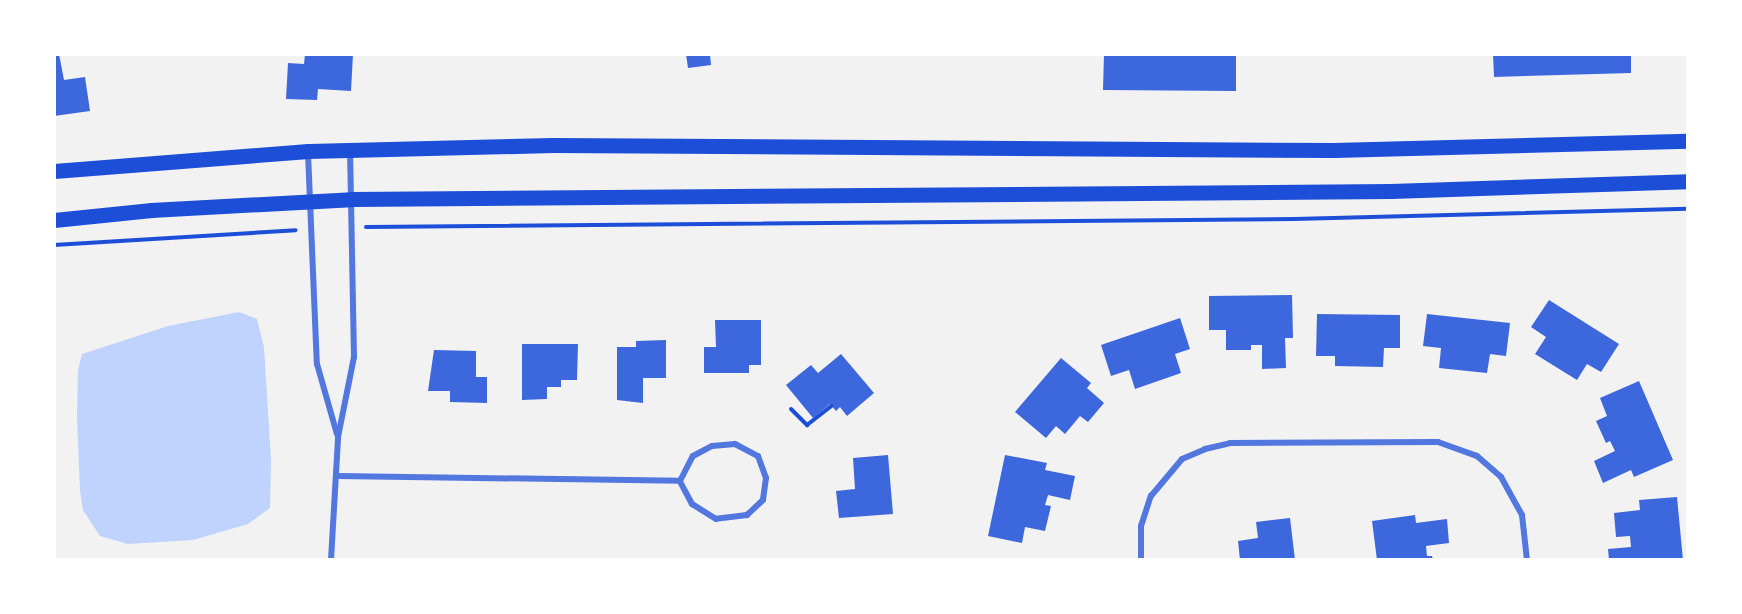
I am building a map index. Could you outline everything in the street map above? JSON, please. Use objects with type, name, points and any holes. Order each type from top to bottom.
[{"type":"main road","points":[[54,171],[308,151],[553,145],[1334,150],[1688,141]]},
{"type":"main road","points":[[54,220],[309,200],[351,199],[1391,191],[1688,182]]},
{"type":"street","points":[[331,560],[338,476],[338,437],[354,357],[350,149]]},
{"type":"street","points":[[308,151],[317,364],[338,437]]},
{"type":"street","points":[[1141,560],[1141,526],[1151,496],[1182,459],[1205,449],[1230,443],[1438,442],[1477,456],[1501,477],[1522,514],[1527,560]]},
{"type":"street","points":[[735,444],[758,456],[766,478],[763,500],[747,515],[716,519],[692,504],[681,481],[693,456],[712,446],[735,444]]},
{"type":"street","points":[[338,476],[681,481]]},
{"type":"path","points":[[352,227],[1294,219],[1688,209]]},
{"type":"path","points":[[54,245],[310,229]]},
{"type":"path","points":[[791,409],[807,425],[831,406]]},
{"type":"water","points":[[239,312],[257,319],[264,347],[271,460],[270,508],[248,524],[193,540],[128,544],[100,536],[83,510],[80,491],[77,418],[78,370],[82,354],[168,326]]},
{"type":"building","points":[[54,54],[59,54],[64,80],[85,77],[90,111],[54,116]]},
{"type":"building","points":[[305,54],[353,54],[351,91],[318,89],[317,100],[286,99],[288,63],[304,64]]},
{"type":"building","points":[[686,54],[710,54],[711,65],[688,68]]},
{"type":"building","points":[[1104,54],[1236,54],[1236,91],[1103,90]]},
{"type":"building","points":[[1493,54],[1631,54],[1631,73],[1494,77]]},
{"type":"building","points":[[1292,295],[1293,338],[1285,338],[1286,368],[1262,369],[1262,345],[1251,345],[1251,350],[1226,350],[1226,330],[1209,330],[1209,296]]},
{"type":"building","points":[[1549,300],[1619,344],[1601,372],[1587,364],[1577,380],[1535,354],[1546,337],[1531,327]]},
{"type":"building","points":[[1317,314],[1400,315],[1400,348],[1384,348],[1383,367],[1335,366],[1335,356],[1316,356]]},
{"type":"building","points":[[1427,314],[1510,323],[1506,356],[1490,354],[1487,373],[1439,368],[1441,348],[1423,346]]},
{"type":"building","points":[[1180,318],[1190,349],[1175,354],[1181,373],[1135,389],[1129,370],[1111,376],[1101,345]]},
{"type":"building","points":[[715,320],[761,320],[761,365],[749,365],[749,373],[704,373],[704,347],[716,347]]},
{"type":"building","points":[[666,340],[666,378],[643,378],[643,403],[617,400],[617,347],[636,347],[636,341]]},
{"type":"building","points":[[522,344],[578,344],[577,380],[561,380],[561,387],[547,387],[547,399],[522,400]]},
{"type":"building","points":[[434,350],[476,351],[476,377],[487,377],[487,403],[450,402],[450,391],[428,391]]},
{"type":"building","points":[[841,354],[874,393],[847,416],[840,407],[836,411],[830,404],[813,418],[786,385],[811,365],[818,373]]},
{"type":"building","points":[[1061,358],[1091,383],[1087,388],[1104,403],[1088,422],[1080,416],[1065,434],[1056,426],[1046,438],[1015,412]]},
{"type":"building","points":[[1639,381],[1673,460],[1634,477],[1631,470],[1603,483],[1594,461],[1615,451],[1610,441],[1606,443],[1596,421],[1607,416],[1600,398]]},
{"type":"building","points":[[888,455],[893,514],[839,518],[836,491],[855,489],[853,458]]},
{"type":"building","points":[[1005,455],[1047,463],[1045,470],[1075,476],[1070,500],[1048,495],[1045,505],[1051,506],[1045,531],[1025,527],[1022,543],[988,536]]},
{"type":"building","points":[[1677,497],[1683,560],[1609,560],[1608,549],[1631,547],[1630,536],[1616,537],[1614,513],[1640,510],[1639,500]]},
{"type":"building","points":[[1415,515],[1416,523],[1447,519],[1449,543],[1426,546],[1427,556],[1432,556],[1433,560],[1377,560],[1372,521]]},
{"type":"building","points":[[1290,518],[1295,560],[1240,560],[1238,541],[1258,538],[1256,522]]}]
